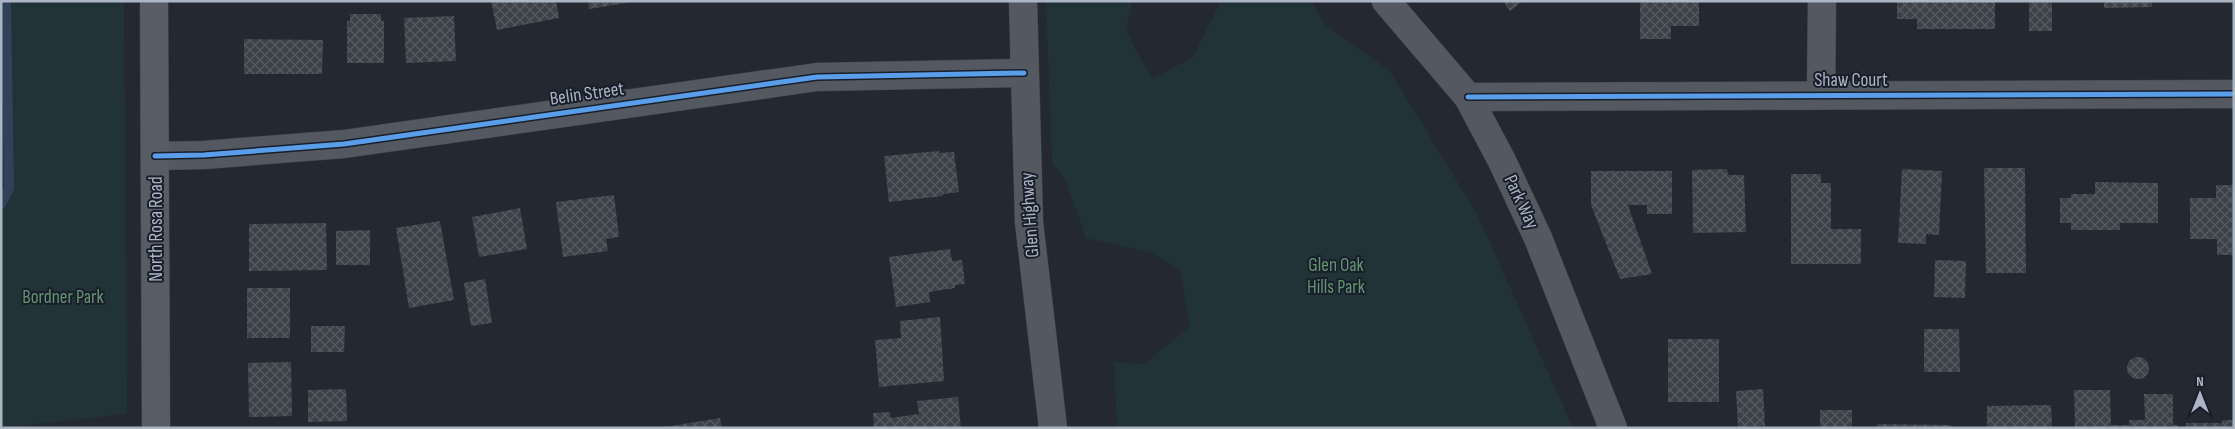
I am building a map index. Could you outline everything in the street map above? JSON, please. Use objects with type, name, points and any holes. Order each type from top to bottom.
[{"type":"street","name":"North Rosa Road","points":[[154,1],[156,428]]},
{"type":"street","name":"Glen Highway","points":[[1023,1],[1029,222],[1053,428]]},
{"type":"street","name":"Park Way","points":[[1386,1],[1468,97],[1502,161],[1538,238],[1613,428]]},
{"type":"street","points":[[1821,95],[1822,1]]},
{"type":"street","name":"Belin Street","points":[[155,156],[204,155],[344,144],[817,77],[1024,73]]},
{"type":"street","name":"Shaw Court","points":[[1468,97],[2234,94]]},
{"type":"green space","name":"Bordner Park","points":[[1,1],[124,1],[127,414],[1,428]]},
{"type":"green space","name":"Glen Oak Hills Park","points":[[1046,1],[1132,1],[1126,31],[1152,79],[1193,57],[1221,1],[1311,1],[1325,25],[1390,71],[1478,216],[1573,428],[1117,428],[1114,362],[1145,364],[1189,327],[1181,271],[1154,253],[1086,238],[1066,182],[1052,162]]},
{"type":"building","points":[[491,1],[556,1],[559,18],[497,30]]},
{"type":"building","points":[[588,1],[632,1],[632,2],[589,9]]},
{"type":"building","points":[[1503,1],[1523,1],[1510,11]]},
{"type":"building","points":[[1640,1],[1699,1],[1699,26],[1671,26],[1671,39],[1640,39]]},
{"type":"building","points":[[1897,1],[1995,1],[1995,29],[1917,29],[1917,19],[1897,19]]},
{"type":"building","points":[[2029,1],[2052,1],[2052,31],[2029,31]]},
{"type":"building","points":[[2104,1],[2152,1],[2152,7],[2104,8]]},
{"type":"building","points":[[350,14],[381,14],[381,21],[384,21],[384,63],[347,63],[347,21],[350,21]]},
{"type":"building","points":[[454,16],[456,61],[406,63],[404,18]]},
{"type":"building","points":[[244,39],[323,40],[322,74],[244,74]]},
{"type":"building","points":[[939,151],[939,153],[954,152],[959,192],[943,194],[943,196],[889,202],[884,156]]},
{"type":"building","points":[[1984,168],[2025,168],[2026,273],[1986,273]]},
{"type":"building","points":[[1727,169],[1728,175],[1744,175],[1746,232],[1693,233],[1692,170]]},
{"type":"building","points":[[1902,169],[1942,171],[1939,235],[1926,234],[1926,244],[1898,243]]},
{"type":"building","points":[[1591,171],[1672,171],[1672,214],[1647,214],[1647,205],[1628,205],[1652,274],[1620,279],[1591,205]]},
{"type":"building","points":[[1791,174],[1821,174],[1821,183],[1831,183],[1831,229],[1861,229],[1861,264],[1791,264]]},
{"type":"building","points":[[2095,182],[2158,183],[2158,223],[2120,223],[2120,230],[2071,230],[2071,223],[2060,223],[2060,198],[2071,198],[2071,194],[2095,194]]},
{"type":"building","points":[[2216,185],[2234,185],[2234,255],[2217,255],[2217,239],[2190,239],[2190,198],[2216,198]]},
{"type":"building","points":[[614,195],[619,237],[606,239],[608,251],[563,257],[556,202]]},
{"type":"building","points":[[520,208],[527,249],[479,257],[472,217]]},
{"type":"building","points":[[440,221],[454,300],[409,308],[396,228]]},
{"type":"building","points":[[326,223],[327,270],[249,271],[249,224]]},
{"type":"building","points":[[370,230],[370,265],[336,265],[336,231]]},
{"type":"building","points":[[950,249],[952,261],[962,260],[965,284],[955,285],[955,288],[929,292],[930,302],[896,307],[889,257]]},
{"type":"building","points":[[1935,260],[1966,261],[1965,298],[1934,297]]},
{"type":"building","points":[[485,279],[492,323],[471,326],[464,283]]},
{"type":"building","points":[[247,288],[290,288],[290,338],[247,338]]},
{"type":"building","points":[[940,317],[944,381],[879,387],[875,340],[901,338],[900,321]]},
{"type":"building","points":[[311,326],[345,326],[344,352],[311,352]]},
{"type":"building","points":[[1924,329],[1959,329],[1960,372],[1924,372]]},
{"type":"building","points":[[1668,339],[1719,339],[1719,402],[1668,402]]},
{"type":"building","points":[[2138,357],[2146,360],[2149,368],[2146,376],[2138,379],[2130,376],[2127,368],[2130,360]]},
{"type":"building","points":[[291,362],[292,416],[249,417],[248,363]]},
{"type":"building","points":[[346,389],[347,421],[308,422],[308,390]]},
{"type":"building","points":[[1763,389],[1765,426],[1738,427],[1736,391]]},
{"type":"building","points":[[2074,390],[2110,390],[2111,425],[2129,425],[2129,420],[2145,420],[2144,394],[2173,394],[2173,425],[2178,425],[2178,428],[2075,428]]},
{"type":"building","points":[[958,397],[961,428],[874,428],[873,413],[890,412],[891,418],[919,414],[917,401]]},
{"type":"building","points":[[2051,405],[2052,428],[1987,428],[1987,406]]},
{"type":"building","points":[[1820,410],[1852,410],[1852,428],[1820,428]]},
{"type":"building","points":[[720,418],[722,428],[665,428],[665,427]]},
{"type":"building","points":[[2222,420],[2234,420],[2234,428],[2186,428],[2186,423],[2222,423]]},
{"type":"building","points":[[1877,424],[1951,425],[1951,428],[1877,428]]},
{"type":"waterway","points":[[1,204],[9,188],[6,1]]},
{"type":"cycle path","points":[[155,156],[204,155],[344,144],[817,77],[1024,73]]},
{"type":"cycle path","points":[[1468,97],[2234,94]]}]
